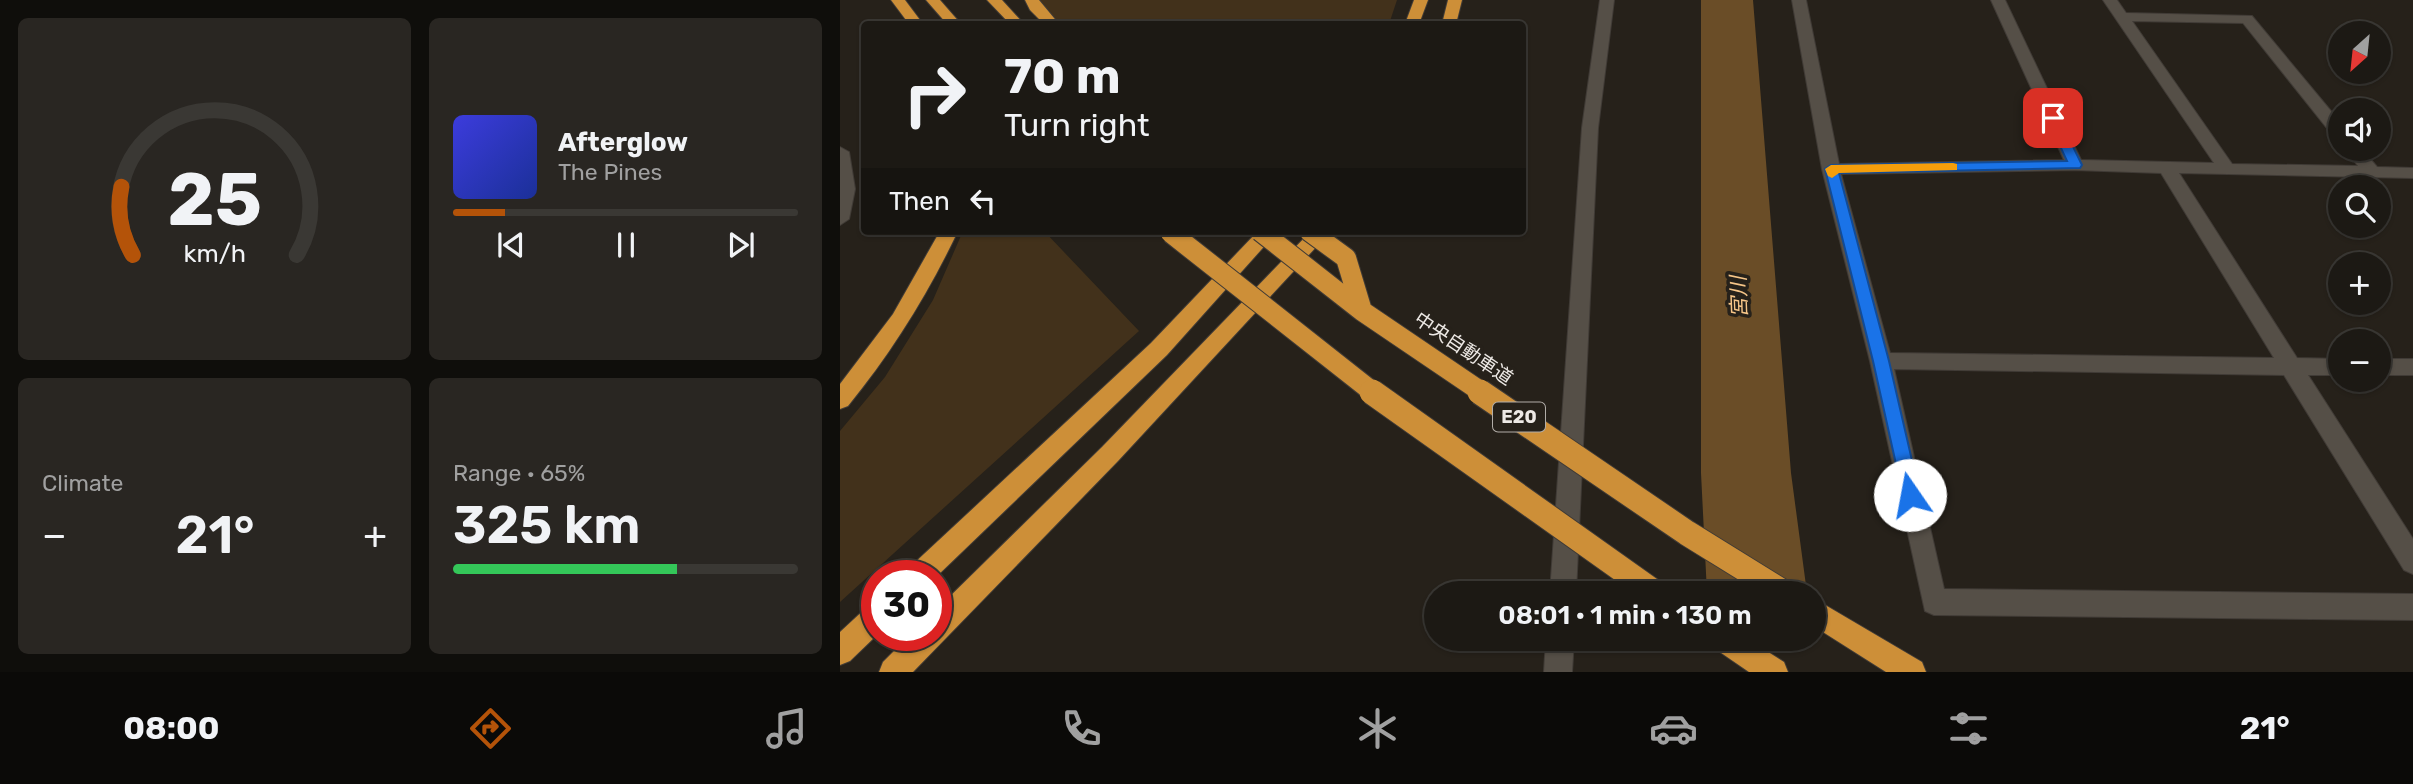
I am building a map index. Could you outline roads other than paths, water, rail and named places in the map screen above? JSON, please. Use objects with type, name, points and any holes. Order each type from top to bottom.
[{"type":"highway","points":[[898,0],[914,21]]},
{"type":"highway","points":[[933,0],[951,21]]},
{"type":"highway","points":[[993,0],[1014,21]]},
{"type":"highway","points":[[1032,0],[1035,8],[1049,21]]},
{"type":"highway","points":[[1413,21],[1421,0]]},
{"type":"highway","points":[[1450,21],[1455,0]]},
{"type":"highway","points":[[840,400],[872,363],[923,284],[947,235]]},
{"type":"highway","points":[[1174,235],[1371,391],[1638,581]]},
{"type":"highway","points":[[936,560],[1159,349],[1265,235]]},
{"type":"highway","name":"中央自動車道","points":[[1266,235],[1362,311],[1688,534],[1764,581]]},
{"type":"highway","points":[[1314,235],[1346,258],[1362,311]]},
{"type":"highway","points":[[952,613],[1110,454],[1318,235]]},
{"type":"highway","points":[[1826,619],[1912,672]]},
{"type":"highway","points":[[840,651],[861,631]]},
{"type":"highway","points":[[893,672],[914,651]]},
{"type":"highway","points":[[1742,651],[1774,672]]},
{"type":"street","points":[[1564,581],[1590,128],[1606,0]]},
{"type":"street","points":[[1799,0],[1831,169],[1881,361],[1934,602],[2413,607]]},
{"type":"street","points":[[1998,0],[2075,165]]},
{"type":"street","points":[[2110,0],[2227,169]]},
{"type":"street","points":[[2122,17],[2247,19],[2328,118]]},
{"type":"street","points":[[840,152],[846,189],[840,219]]},
{"type":"street","points":[[2363,161],[2372,172]]},
{"type":"street","points":[[1831,169],[2075,165],[2413,173]]},
{"type":"street","points":[[2166,167],[2413,562]]},
{"type":"street","points":[[1881,361],[2328,367]]},
{"type":"street","points":[[2391,367],[2413,367]]},
{"type":"street","points":[[1558,672],[1559,651]]},
{"type":"waterway","name":"宮川","points":[[1727,0],[1746,473],[1756,581]]}]
